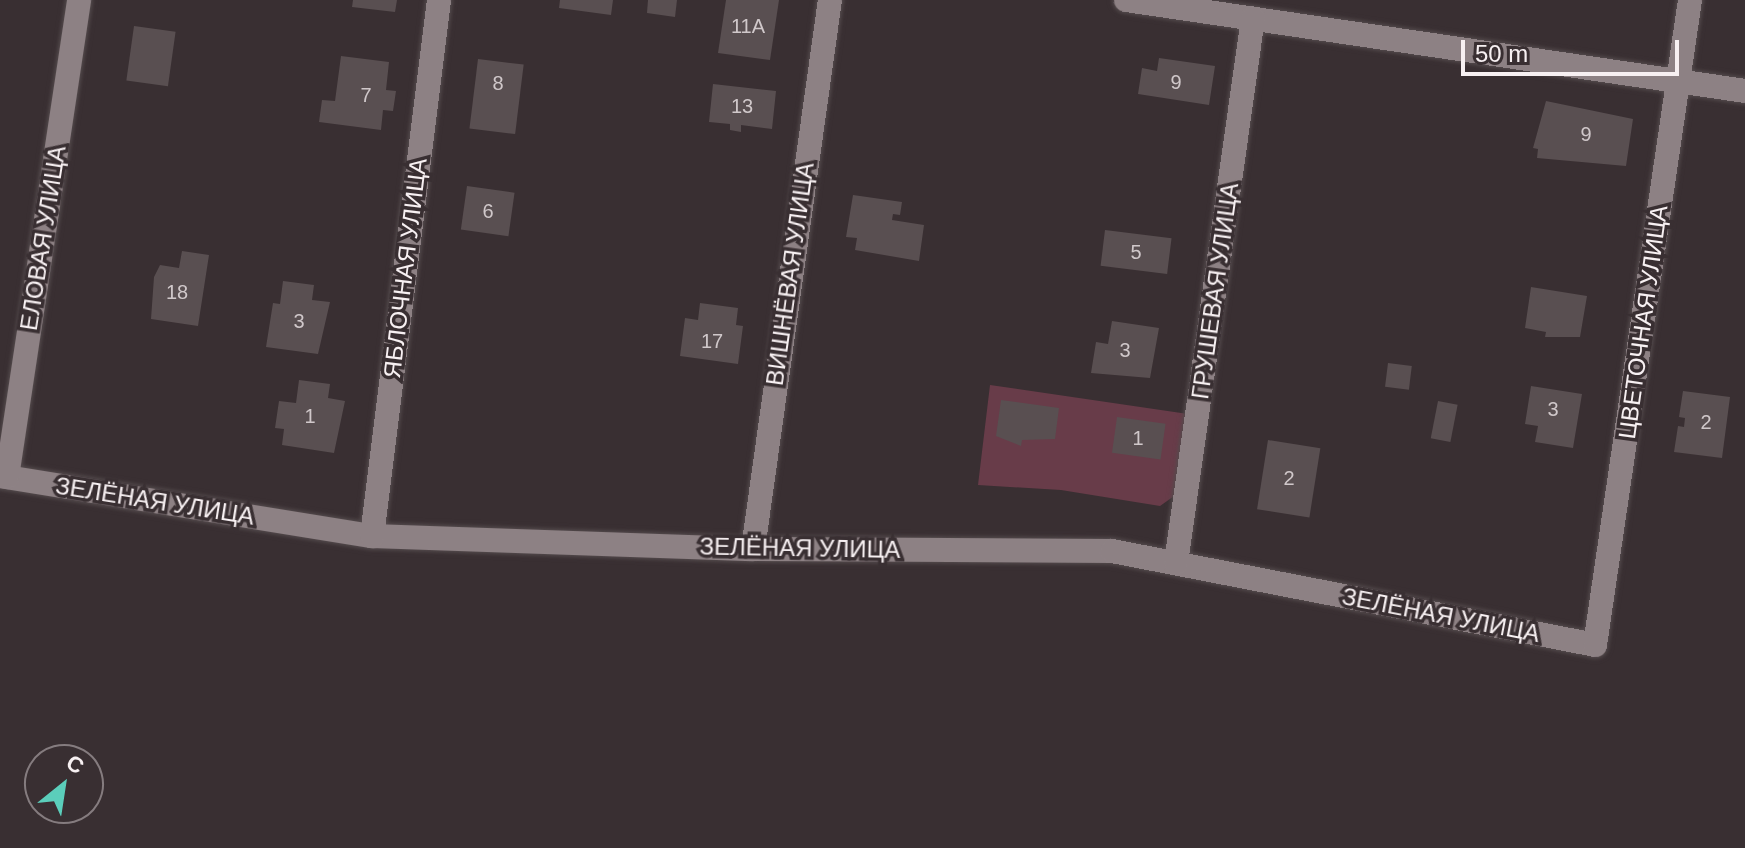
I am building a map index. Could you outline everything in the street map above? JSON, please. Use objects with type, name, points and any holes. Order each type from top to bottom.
[{"type":"street","name":"ЕЛОВАЯ УЛИЦА","points":[[4,476],[79,0]]},
{"type":"street","name":"ЯБЛОЧНАЯ УЛИЦА","points":[[372,536],[439,0]]},
{"type":"street","name":"ВИШНЁВАЯ УЛИЦА","points":[[753,549],[830,0]]},
{"type":"street","points":[[1126,0],[1745,91]]},
{"type":"street","name":"ЦВЕТОЧНАЯ УЛИЦА","points":[[1595,645],[1690,0]]},
{"type":"street","name":"ГРУШЕВАЯ УЛИЦА","points":[[1176,563],[1253,18]]},
{"type":"street","name":"ЗЕЛЁНАЯ УЛИЦА","points":[[4,476],[372,536],[753,549],[1112,551],[1595,645]]},
{"type":"shaded area","points":[[990,385],[1188,414],[1177,494],[1160,506],[1061,490],[978,485]]},
{"type":"building","points":[[353,0],[397,0],[395,12],[352,7]]},
{"type":"building","points":[[560,0],[613,0],[611,15],[559,8]]},
{"type":"building","points":[[648,0],[677,0],[675,17],[647,13]]},
{"type":"building","points":[[726,0],[779,0],[770,60],[718,53]]},
{"type":"building","points":[[134,26],[176,32],[168,86],[126,80]]},
{"type":"building","points":[[341,56],[389,62],[386,90],[396,91],[393,111],[383,110],[381,130],[319,122],[322,100],[335,101]]},
{"type":"building","points":[[1159,58],[1215,66],[1209,105],[1138,94],[1142,68],[1157,71]]},
{"type":"building","points":[[478,59],[524,65],[515,134],[469,128]]},
{"type":"building","points":[[713,84],[776,91],[772,129],[741,125],[741,132],[730,130],[730,124],[709,122]]},
{"type":"building","points":[[1546,101],[1633,119],[1626,166],[1537,158],[1538,149],[1533,148]]},
{"type":"building","points":[[467,186],[515,193],[508,236],[461,230]]},
{"type":"building","points":[[853,195],[902,202],[900,215],[893,214],[892,220],[924,225],[919,261],[855,250],[857,238],[846,237]]},
{"type":"building","points":[[1105,230],[1172,238],[1167,274],[1101,266]]},
{"type":"building","points":[[182,251],[209,255],[198,326],[151,319],[154,277],[160,265],[179,268]]},
{"type":"building","points":[[283,281],[314,285],[312,300],[330,302],[318,354],[266,347],[273,303],[280,304]]},
{"type":"building","points":[[1531,287],[1587,296],[1580,337],[1545,337],[1546,332],[1525,328]]},
{"type":"building","points":[[700,303],[738,308],[736,325],[743,326],[738,364],[680,356],[685,318],[698,320]]},
{"type":"building","points":[[1112,321],[1159,328],[1150,378],[1091,373],[1096,342],[1108,344]]},
{"type":"building","points":[[1388,363],[1412,366],[1409,390],[1385,387]]},
{"type":"building","points":[[299,380],[330,384],[328,398],[345,401],[334,453],[282,445],[284,429],[275,428],[279,401],[296,403]]},
{"type":"building","points":[[1531,386],[1582,394],[1573,448],[1535,442],[1538,426],[1525,424]]},
{"type":"building","points":[[1683,391],[1730,397],[1722,458],[1674,452],[1678,426],[1684,427],[1685,418],[1679,417]]},
{"type":"building","points":[[1001,400],[1059,408],[1055,439],[1022,440],[1021,446],[996,436]]},
{"type":"building","points":[[1438,401],[1458,405],[1450,442],[1431,438]]},
{"type":"building","points":[[1117,417],[1166,424],[1161,459],[1112,453]]},
{"type":"building","points":[[1268,440],[1320,448],[1309,517],[1257,509]]}]
